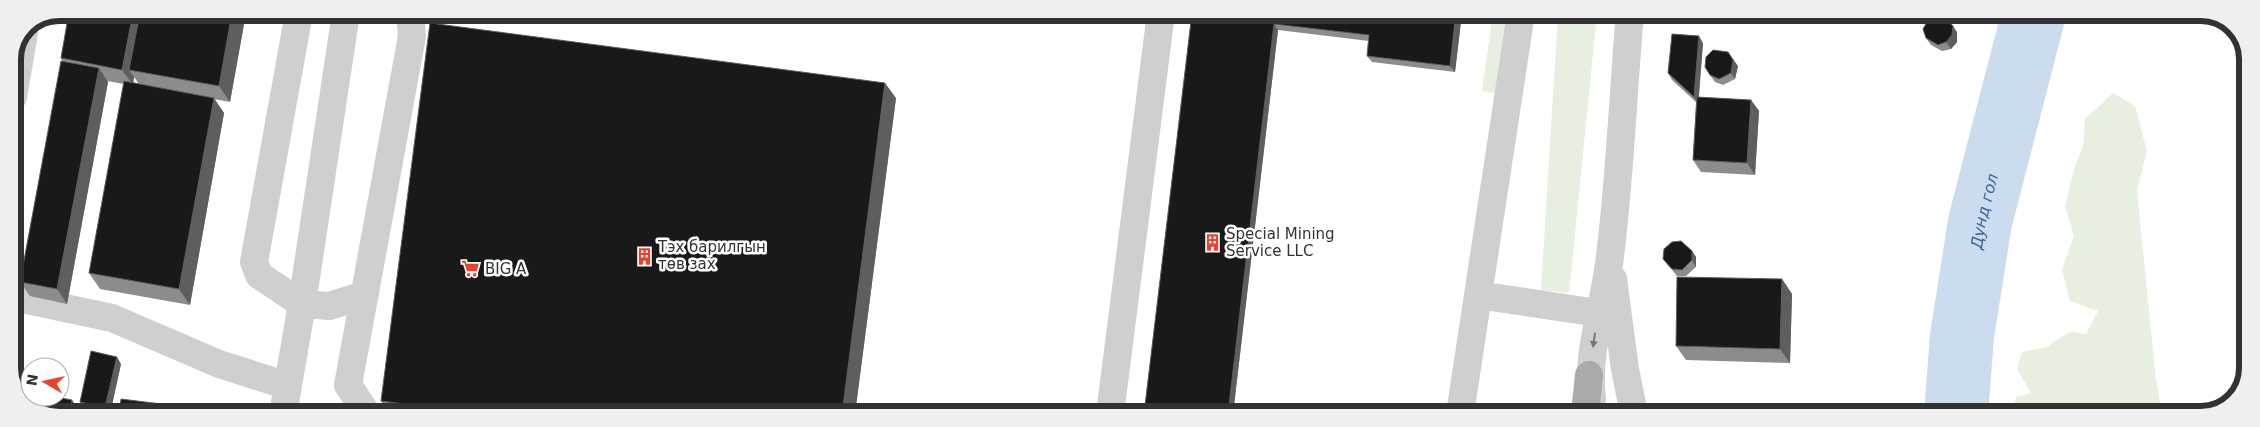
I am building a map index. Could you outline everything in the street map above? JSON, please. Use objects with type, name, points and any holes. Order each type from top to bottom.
[{"type":"main road","points":[[1586,406],[1589,375]]},
{"type":"street","points":[[299,21],[254,262],[259,275],[302,304],[329,306],[365,295]]},
{"type":"street","points":[[285,405],[302,304],[345,21]]},
{"type":"street","points":[[361,405],[348,385],[412,36],[411,21]]},
{"type":"street","points":[[1111,405],[1161,22]]},
{"type":"street","points":[[1461,406],[1520,22]]},
{"type":"street","points":[[1594,406],[1589,375],[1598,313],[1610,258],[1629,22]]},
{"type":"street","points":[[1610,258],[1625,369],[1632,406]]},
{"type":"street","points":[[1478,294],[1598,313]]},
{"type":"street","points":[[21,299],[112,318],[219,364],[288,386]]},
{"type":"green space","points":[[1492,22],[1517,22],[1506,95],[1482,91]]},
{"type":"green space","points":[[1557,22],[1596,22],[1569,293],[1541,290]]},
{"type":"green space","points":[[2113,93],[2135,106],[2147,151],[2137,191],[2156,380],[2161,406],[2012,406],[2017,397],[2031,393],[2017,369],[2022,352],[2046,347],[2070,332],[2086,334],[2098,311],[2070,301],[2062,270],[2074,236],[2065,206],[2074,169],[2083,146],[2085,119]]},
{"type":"building","points":[[67,21],[131,21],[122,70],[61,58]]},
{"type":"building","points":[[138,21],[231,21],[219,86],[129,70]]},
{"type":"building","name":"Special Mining Service LLC","points":[[1191,22],[1455,22],[1450,66],[1367,56],[1369,35],[1274,24],[1229,406],[1145,406]]},
{"type":"building","points":[[1927,22],[1948,22],[1953,26],[1952,35],[1946,42],[1938,45],[1926,38],[1923,29]]},
{"type":"building","name":"Тэх барилгын төв зах","points":[[430,23],[885,83],[843,405],[413,405],[381,401]]},
{"type":"building","points":[[1672,34],[1699,36],[1694,97],[1668,73]]},
{"type":"building","points":[[1713,50],[1728,52],[1733,60],[1731,73],[1719,79],[1710,75],[1705,67],[1706,57]]},
{"type":"building","points":[[61,61],[99,68],[57,289],[21,282]]},
{"type":"building","points":[[124,81],[214,98],[179,289],[89,273]]},
{"type":"building","points":[[1697,97],[1751,100],[1747,163],[1693,160]]},
{"type":"building","points":[[1681,241],[1692,251],[1692,260],[1682,270],[1672,269],[1663,259],[1664,249],[1672,242]]},
{"type":"building","points":[[1677,277],[1782,279],[1780,349],[1676,346]]},
{"type":"building","points":[[91,351],[117,357],[105,405],[80,402]]},
{"type":"building","points":[[121,399],[170,405],[120,405]]},
{"type":"waterway","name":"Дунд гол","points":[[1957,406],[1962,336],[1980,222],[2032,22]]},
{"type":"place","name":"Special Mining Service LLC","points":[[1212,243]]},
{"type":"place","name":"Тэх барилгын төв зах","points":[[644,256]]},
{"type":"place","name":"BIG A","points":[[471,269]]}]
